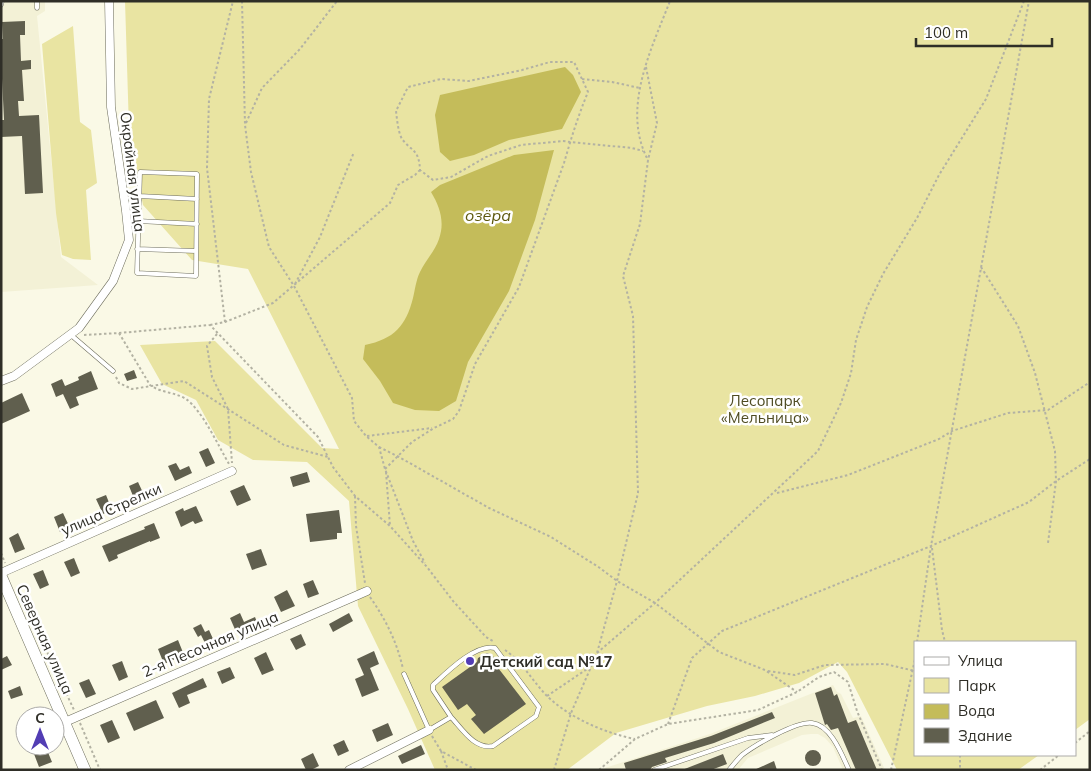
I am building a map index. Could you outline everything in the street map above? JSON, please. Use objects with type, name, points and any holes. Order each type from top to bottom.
[{"type":"main road","name":"Северная улица","points":[[4,573],[58,706]]},
{"type":"main road","name":"Северная улица","points":[[65,722],[85,770]]},
{"type":"street","name":"Окрайная улица","points":[[1,381],[14,376],[80,328],[113,281],[129,240],[111,108],[109,1]]},
{"type":"street","name":"улица Стрелки","points":[[4,573],[232,471]]},
{"type":"street","name":"2-я Песочная улица","points":[[65,722],[367,591]]},
{"type":"street","points":[[349,770],[429,730]]},
{"type":"lane","points":[[1,5],[2,1]]},
{"type":"lane","points":[[37,1],[37,8]]},
{"type":"lane","points":[[140,172],[198,174],[196,276],[137,274],[139,196],[140,172]]},
{"type":"lane","points":[[139,196],[197,199]]},
{"type":"lane","points":[[138,221],[197,224]]},
{"type":"lane","points":[[125,250],[196,251]]},
{"type":"lane","points":[[71,335],[113,371]]},
{"type":"lane","points":[[490,646],[495,648],[539,707],[536,716],[489,747],[477,744],[451,717],[434,690],[434,685],[454,666],[483,648],[490,646]]},
{"type":"lane","points":[[404,674],[429,730],[451,717]]},
{"type":"lane","points":[[729,770],[742,756],[774,735],[802,724],[813,723],[822,728],[838,745],[849,770]]},
{"type":"lane","points":[[654,770],[748,738],[774,735]]},
{"type":"path","points":[[225,322],[207,168],[208,109],[233,1]]},
{"type":"path","points":[[242,1],[245,125],[251,172],[269,247],[294,286],[352,398],[354,421],[366,436],[379,447],[399,456],[489,508],[551,537],[617,581],[655,603],[718,652],[765,670],[795,675],[825,665],[885,664],[914,671],[892,770]]},
{"type":"path","points":[[245,125],[262,88],[300,50],[337,1]]},
{"type":"path","points":[[648,160],[636,121],[640,88],[646,64],[670,1]]},
{"type":"path","points":[[597,653],[655,603],[818,451],[844,395],[851,373],[856,340],[867,307],[883,274],[917,218],[939,175],[986,99],[1024,1]]},
{"type":"path","points":[[917,641],[931,546],[1029,1]]},
{"type":"path","points":[[71,335],[210,325],[225,322],[273,303],[390,203],[398,185],[420,170],[420,163],[415,150],[402,138],[396,111],[408,87],[442,79],[469,82],[550,62],[574,62],[588,92],[519,287],[475,364],[458,411],[453,419],[412,442],[385,469]]},
{"type":"path","points":[[554,770],[571,714],[597,653],[617,581],[638,493],[632,316],[623,276],[640,224],[648,160],[656,123],[646,64]]},
{"type":"path","points":[[582,79],[612,82],[640,88]]},
{"type":"path","points":[[420,170],[433,180],[451,177],[488,156],[520,145],[570,142],[632,148],[644,151]]},
{"type":"path","points":[[294,286],[320,237],[354,152]]},
{"type":"path","points":[[981,266],[1018,326],[1035,373],[1055,451],[1056,481],[1048,543]]},
{"type":"path","points":[[210,325],[318,437],[333,467],[355,496],[390,526],[427,567],[453,601],[486,637],[493,642]]},
{"type":"path","points":[[119,333],[150,385],[159,391],[186,399],[199,412],[232,471]]},
{"type":"path","points":[[218,333],[207,346],[212,377],[228,410],[232,471]]},
{"type":"path","points":[[113,371],[119,383],[132,388],[184,381],[284,445],[328,457]]},
{"type":"path","points":[[775,493],[848,475],[939,439],[952,431],[1008,413],[1048,410],[1090,382]]},
{"type":"path","points":[[366,436],[434,428]]},
{"type":"path","points":[[379,447],[385,469],[413,541],[427,567]]},
{"type":"path","points":[[668,724],[692,658],[722,631],[931,546],[1029,502],[1056,481],[1090,459]]},
{"type":"path","points":[[385,469],[390,526]]},
{"type":"path","points":[[355,496],[357,504],[356,526],[367,591],[385,619],[398,648],[404,674]]},
{"type":"path","points":[[931,546],[942,630],[946,641]]},
{"type":"path","points":[[1,553],[4,573]]},
{"type":"path","points":[[36,630],[77,716],[100,770]]},
{"type":"path","points":[[500,647],[514,657],[548,696],[571,714],[590,725],[615,735],[635,738]]},
{"type":"path","points":[[548,696],[590,667]]},
{"type":"path","points":[[765,670],[797,692]]},
{"type":"path","points":[[599,770],[635,738],[668,724],[758,710],[797,692],[819,677],[834,672],[848,682],[857,711],[882,770]]},
{"type":"path","points":[[429,730],[441,751],[448,770]]},
{"type":"path","points":[[1076,742],[1090,731]]},
{"type":"path","points":[[441,751],[476,770]]},
{"type":"path","points":[[960,756],[960,770]]},
{"type":"path","points":[[1040,770],[1058,756]]},
{"type":"shaded area","points":[[1,1],[45,1],[45,11],[37,16],[61,257],[98,285],[1,292]]},
{"type":"shaded area","points":[[833,685],[837,692],[841,694],[853,718],[861,716],[885,770],[843,770],[833,747],[825,738],[818,734],[802,735],[748,758],[738,770],[606,770],[605,768],[710,734]]},
{"type":"green space","name":"Лесопарк «Мельница»","points":[[125,1],[1090,1],[1090,719],[1076,729],[1076,641],[914,641],[914,756],[1038,756],[1018,770],[897,770],[847,672],[838,662],[799,683],[755,696],[707,706],[616,733],[567,770],[435,770],[358,606],[349,501],[307,462],[253,460],[218,440],[196,400],[162,384],[140,345],[215,341],[322,448],[339,449],[248,269],[192,260],[143,205],[129,129]]},
{"type":"green space","points":[[73,26],[80,122],[91,130],[97,183],[86,190],[91,260],[73,259],[62,255],[56,213],[42,44]]},
{"type":"water","points":[[565,67],[573,75],[581,92],[562,129],[509,140],[474,155],[450,161],[440,152],[435,115],[440,95]]},
{"type":"water","name":"озёра","points":[[554,150],[535,220],[509,291],[468,362],[456,401],[439,411],[415,410],[393,403],[380,381],[363,359],[365,345],[391,335],[407,316],[419,275],[435,248],[441,233],[441,215],[431,192],[440,185],[514,155]]},
{"type":"building","points":[[25,21],[25,35],[20,35],[21,61],[31,60],[31,69],[22,70],[24,101],[18,101],[19,116],[39,115],[43,193],[25,194],[22,136],[1,137],[1,120],[4,120],[1,39],[3,39],[2,22]]},
{"type":"building","points":[[134,370],[137,378],[127,381],[124,374]]},
{"type":"building","points":[[91,371],[98,389],[76,397],[79,405],[70,409],[63,394],[56,397],[51,384],[62,379],[65,386],[79,380],[78,377]]},
{"type":"building","points":[[22,393],[30,411],[1,424],[1,403]]},
{"type":"building","points":[[208,448],[215,463],[206,467],[199,452]]},
{"type":"building","points":[[176,463],[180,470],[189,466],[192,473],[175,481],[168,466]]},
{"type":"building","points":[[307,472],[310,482],[293,487],[290,477]]},
{"type":"building","points":[[138,482],[145,497],[135,501],[129,486]]},
{"type":"building","points":[[244,485],[251,500],[237,506],[230,491]]},
{"type":"building","points":[[106,495],[112,510],[103,514],[96,499]]},
{"type":"building","points":[[196,506],[203,521],[195,524],[193,521],[181,527],[175,512],[183,508],[184,511]]},
{"type":"building","points":[[339,510],[342,533],[337,533],[337,539],[310,542],[306,514]]},
{"type":"building","points":[[63,513],[70,528],[60,532],[54,517]]},
{"type":"building","points":[[154,523],[160,538],[117,555],[118,558],[109,562],[102,546],[145,529],[144,527]]},
{"type":"building","points":[[18,533],[25,549],[15,553],[9,538]]},
{"type":"building","points":[[261,549],[267,565],[252,570],[246,554]]},
{"type":"building","points":[[74,558],[80,573],[71,577],[64,562]]},
{"type":"building","points":[[43,570],[49,585],[40,589],[33,574]]},
{"type":"building","points":[[313,580],[319,594],[308,598],[303,584]]},
{"type":"building","points":[[287,590],[295,606],[281,612],[274,597]]},
{"type":"building","points":[[240,613],[244,622],[255,617],[258,625],[237,634],[230,618]]},
{"type":"building","points":[[349,613],[353,621],[333,632],[329,624]]},
{"type":"building","points":[[201,624],[205,632],[209,630],[214,641],[206,645],[201,635],[198,637],[193,628]]},
{"type":"building","points":[[301,634],[306,645],[296,650],[290,639]]},
{"type":"building","points":[[178,640],[184,655],[164,664],[158,649]]},
{"type":"building","points":[[374,651],[379,664],[370,668],[379,690],[362,697],[355,679],[364,675],[357,659]]},
{"type":"building","points":[[266,652],[274,670],[262,675],[254,658]]},
{"type":"building","points":[[487,653],[496,660],[495,664],[526,704],[484,734],[471,719],[476,715],[467,704],[458,710],[442,687]]},
{"type":"building","points":[[7,656],[12,665],[1,670],[1,659]]},
{"type":"building","points":[[122,661],[128,677],[119,681],[112,665]]},
{"type":"building","points":[[230,667],[235,678],[222,684],[217,672]]},
{"type":"building","points":[[203,678],[207,687],[187,695],[190,703],[179,708],[172,693]]},
{"type":"building","points":[[89,679],[96,694],[86,698],[79,683]]},
{"type":"building","points":[[20,686],[23,695],[11,699],[8,691]]},
{"type":"building","points":[[831,687],[834,696],[837,694],[848,723],[856,720],[877,770],[856,770],[838,728],[831,730],[827,724],[825,725],[815,693]]},
{"type":"building","points":[[156,700],[164,718],[134,731],[126,713]]},
{"type":"building","points":[[772,712],[775,718],[714,743],[665,758],[667,762],[652,767],[650,770],[626,770],[624,763],[711,736]]},
{"type":"building","points":[[112,720],[120,738],[108,743],[100,725]]},
{"type":"building","points":[[388,723],[393,735],[377,742],[372,730]]},
{"type":"building","points":[[344,740],[349,751],[338,756],[333,745]]},
{"type":"building","points":[[421,745],[425,754],[402,764],[398,756]]},
{"type":"building","points":[[813,750],[819,752],[821,758],[819,764],[813,766],[807,764],[805,758],[807,752]]},
{"type":"building","points":[[313,753],[319,766],[306,770],[301,759]]},
{"type":"building","points":[[723,754],[727,764],[711,770],[682,770]]},
{"type":"building","points":[[35,756],[50,756],[52,762],[39,767]]},
{"type":"building","points":[[774,761],[777,770],[754,770]]},
{"type":"place","name":"Детский сад №17","points":[[470,661]]}]
